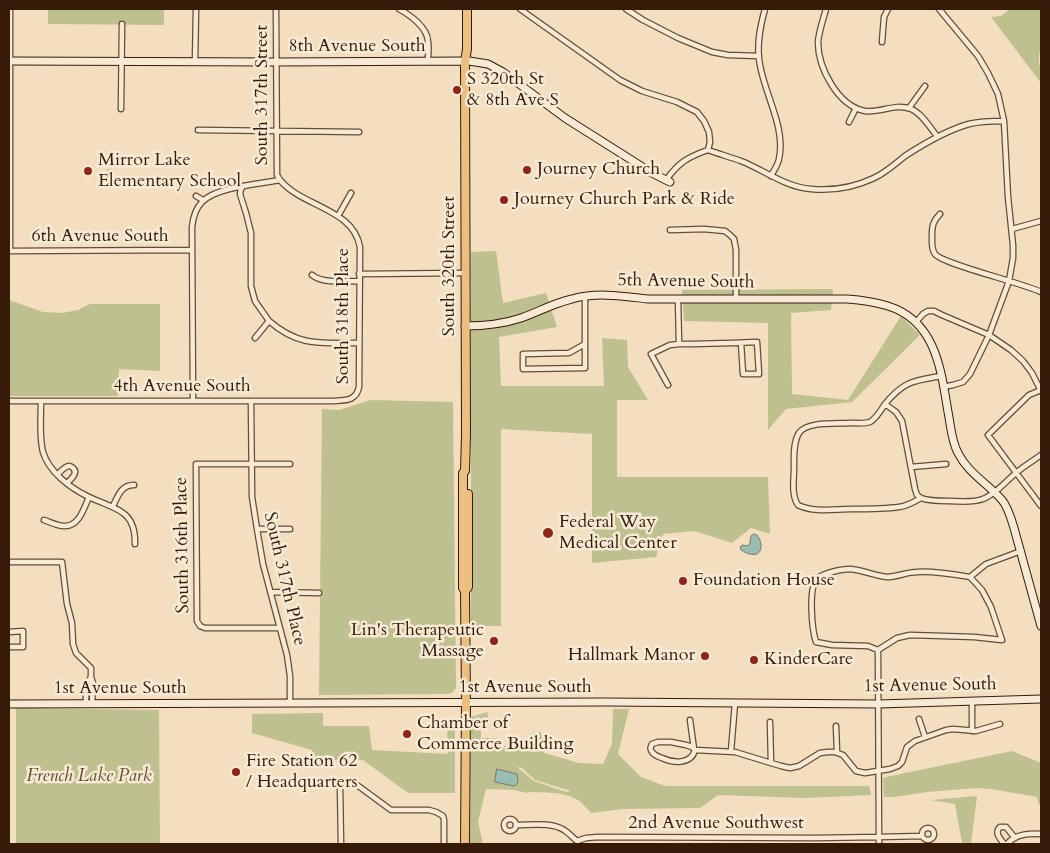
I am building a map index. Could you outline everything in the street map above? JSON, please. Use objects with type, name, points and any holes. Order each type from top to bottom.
[{"type":"main road","name":"South 320th Street","points":[[462,9],[462,50],[465,62]]},
{"type":"main road","name":"South 320th Street","points":[[465,844],[465,591],[468,587],[468,475],[465,471],[465,62],[467,49],[467,9]]},
{"type":"street","points":[[10,9],[10,251]]},
{"type":"street","points":[[195,62],[196,9]]},
{"type":"street","name":"South 317th Street","points":[[276,9],[277,175],[280,180]]},
{"type":"street","points":[[398,9],[408,11],[427,34],[428,62]]},
{"type":"street","points":[[520,9],[620,80],[642,91],[677,102],[697,112],[709,132],[710,142],[708,150]]},
{"type":"street","points":[[626,9],[678,38],[712,52],[728,55],[759,56]]},
{"type":"street","points":[[765,9],[759,36],[759,56],[764,84],[777,121],[780,142],[780,158],[771,176]]},
{"type":"street","points":[[826,9],[818,42],[819,54],[822,65],[834,87],[845,100],[856,108],[870,111],[893,107],[909,108],[921,116],[937,136]]},
{"type":"street","points":[[882,42],[885,14],[888,9]]},
{"type":"street","points":[[939,9],[978,56],[998,94],[1004,121],[1013,258],[1012,271],[990,335],[968,378],[959,384],[943,387]]},
{"type":"street","points":[[121,109],[122,24]]},
{"type":"street","name":"8th Avenue South","points":[[10,61],[477,62],[488,64],[503,72],[565,118],[652,173],[668,181]]},
{"type":"street","points":[[909,108],[925,86]]},
{"type":"street","points":[[849,122],[856,108]]},
{"type":"street","points":[[668,181],[678,164],[708,150],[742,161],[790,184],[809,189],[832,189],[857,185],[876,177],[937,136],[974,122],[1004,121]]},
{"type":"street","points":[[198,130],[359,132]]},
{"type":"street","points":[[192,401],[193,219],[197,208],[203,200],[216,192],[280,180],[290,191],[338,216],[352,193]]},
{"type":"street","name":"South 317th Street","points":[[244,186],[240,194],[251,232],[251,286],[255,301],[269,321]]},
{"type":"street","points":[[196,196],[203,200]]},
{"type":"street","points":[[940,214],[932,225],[932,250],[937,257],[1041,292]]},
{"type":"street","name":"South 318th Place","points":[[338,216],[346,221],[356,234],[360,247],[359,387],[355,397]]},
{"type":"street","points":[[1012,229],[1041,221]]},
{"type":"street","points":[[670,230],[704,229],[725,231],[730,234],[734,239],[736,250],[736,299]]},
{"type":"street","name":"6th Avenue South","points":[[10,251],[192,250]]},
{"type":"street","points":[[359,274],[465,273]]},
{"type":"street","points":[[312,275],[323,280],[359,281]]},
{"type":"street","name":"5th Avenue South","points":[[465,326],[507,322],[572,299],[601,294],[648,299],[847,299],[897,309],[916,322],[926,334],[935,351],[951,434],[958,453],[966,467],[1004,502],[1009,512],[1041,626]]},
{"type":"street","points":[[585,296],[585,344],[585,368],[523,369],[523,354],[569,353],[585,344]]},
{"type":"street","points":[[678,299],[679,344]]},
{"type":"street","points":[[916,322],[923,314],[928,311],[934,311],[990,335],[1023,361],[1032,374],[1041,390],[1029,395],[988,435],[1041,506]]},
{"type":"street","points":[[255,338],[269,321],[285,334],[306,341],[359,343]]},
{"type":"street","points":[[668,385],[651,354],[670,345],[757,342],[759,374],[743,374],[741,343]]},
{"type":"street","points":[[921,498],[910,504],[892,508],[804,508],[798,505],[794,498],[794,460],[797,439],[800,432],[805,428],[826,424],[868,422],[872,420],[895,392],[905,385],[941,376]]},
{"type":"street","name":"4th Avenue South","points":[[9,401],[252,402],[339,400],[355,397]]},
{"type":"street","points":[[41,401],[41,436],[43,452],[48,462],[67,483],[89,497],[122,512],[132,524],[135,544]]},
{"type":"street","name":"South 317th Place","points":[[252,402],[252,497],[256,529],[263,564],[272,592],[287,655],[290,676],[290,703]]},
{"type":"street","points":[[885,404],[894,410],[900,418],[915,489],[921,498],[972,501],[984,499],[1041,454]]},
{"type":"street","name":"South 316th Place","points":[[252,464],[196,464],[197,621],[200,626],[205,628],[280,628]]},
{"type":"street","points":[[252,464],[290,464]]},
{"type":"street","points":[[911,467],[946,464]]},
{"type":"street","points":[[58,474],[66,467],[70,466],[73,468],[74,476],[67,483]]},
{"type":"street","points":[[112,506],[124,488],[134,484]]},
{"type":"street","points":[[44,520],[62,526],[73,524],[89,497]]},
{"type":"street","points":[[256,529],[290,529]]},
{"type":"street","points":[[970,577],[986,564],[1021,551]]},
{"type":"street","points":[[9,562],[62,562],[67,604],[72,623],[73,644],[76,653],[91,668],[91,676],[86,685],[89,704]]},
{"type":"street","points":[[846,569],[855,569],[886,577],[915,572],[943,572],[970,577],[982,590],[991,607],[1002,640],[910,635],[897,638],[878,650],[868,646],[832,645],[816,642],[812,615],[812,598],[817,579],[821,576],[846,569]]},
{"type":"street","points":[[272,592],[319,593]]},
{"type":"street","points":[[9,632],[23,631],[23,647],[9,647]]},
{"type":"street","points":[[878,650],[879,844]]},
{"type":"street","name":"1st Avenue South","points":[[9,704],[735,702],[879,704],[1041,699]]},
{"type":"street","points":[[972,701],[972,731]]},
{"type":"street","points":[[730,751],[735,702]]},
{"type":"street","points":[[919,719],[925,738]]},
{"type":"street","points":[[690,720],[694,750],[694,754],[688,759],[675,762],[655,755],[651,751],[652,744],[666,741],[682,744],[694,750],[730,751],[745,754],[784,767],[799,766],[822,753],[837,752],[844,756],[859,772],[865,773],[898,766],[902,762],[908,746],[913,742],[948,730],[972,731],[1000,724]]},
{"type":"street","points":[[770,722],[771,762]]},
{"type":"street","points":[[836,726],[837,752]]},
{"type":"street","points":[[341,844],[340,786],[343,783],[352,782],[391,810],[430,810],[440,813],[444,820],[444,844]]},
{"type":"street","name":"2nd Avenue Southwest","points":[[516,825],[540,825],[559,828],[564,830],[575,843],[586,838],[618,837],[879,838],[922,836]]},
{"type":"street","points":[[1016,838],[1006,827],[1000,827],[997,830],[997,834],[1006,844],[1027,834],[1041,834]]},
{"type":"street","points":[[618,837],[618,844]]},
{"type":"street","points":[[815,838],[815,844]]},
{"type":"green space","points":[[48,9],[164,9],[164,25],[48,24]]},
{"type":"green space","points":[[1010,9],[1041,10],[1039,64],[1041,83],[991,17],[1001,16]]},
{"type":"green space","points":[[108,169],[113,169],[113,187],[103,187],[103,177]]},
{"type":"green space","points":[[496,251],[503,303],[546,293],[557,327],[499,337],[501,386],[604,386],[602,338],[627,340],[628,367],[648,400],[617,400],[617,477],[768,477],[770,534],[751,528],[732,543],[694,531],[663,534],[656,557],[592,563],[592,434],[501,429],[501,626],[471,626],[471,252]]},
{"type":"green space","points":[[833,289],[831,310],[791,313],[792,394],[848,400],[901,316],[920,335],[852,402],[786,409],[768,430],[768,323],[684,321],[682,290]]},
{"type":"green space","points":[[9,300],[43,312],[62,313],[78,310],[90,304],[160,304],[160,371],[119,369],[118,396],[9,396]]},
{"type":"green space","points":[[371,400],[453,402],[456,688],[452,693],[319,695],[322,409],[339,410]]},
{"type":"green space","name":"French Lake Park","points":[[16,708],[159,710],[160,844],[16,844]]},
{"type":"green space","points":[[613,709],[629,709],[618,754],[641,777],[665,786],[869,786],[871,795],[804,798],[718,795],[700,808],[623,809],[591,813],[571,796],[486,789],[478,822],[483,844],[470,844],[471,717],[487,712],[489,721],[481,729],[481,738],[494,738],[501,746],[530,747],[531,734],[541,732],[544,753],[579,763],[603,764],[612,744]],"holes":[[[517,767],[522,768],[535,780],[570,792],[534,781]]]},
{"type":"green space","points":[[323,713],[323,726],[369,726],[372,750],[448,754],[447,724],[455,721],[455,793],[408,793],[363,760],[313,760],[312,750],[252,733],[252,714]]},
{"type":"green space","points":[[1012,751],[1041,763],[1041,805],[1039,805],[1037,797],[977,788],[884,797],[883,778]]},
{"type":"green space","points":[[977,796],[971,844],[961,844],[955,804],[931,800]]},
{"type":"water","points":[[757,535],[761,544],[760,551],[756,554],[750,554],[741,550],[740,547],[742,545],[748,546],[751,536]]},
{"type":"water","points":[[497,769],[517,774],[517,784],[514,786],[495,782]]},
{"type":"place","name":"S 320th St & 8th Ave S","points":[[457,90]]},
{"type":"place","name":"Journey Church","points":[[527,170]]},
{"type":"place","name":"Mirror Lake Elementary School","points":[[88,171]]},
{"type":"place","name":"Journey Church Park & Ride","points":[[504,200]]},
{"type":"place","name":"Federal Way Medical Center","points":[[548,533]]},
{"type":"place","name":"Foundation House","points":[[683,581]]},
{"type":"place","name":"Lin's Therapeutic Massage","points":[[494,641]]},
{"type":"place","name":"Hallmark Manor","points":[[705,656]]},
{"type":"place","name":"KinderCare","points":[[754,660]]},
{"type":"place","name":"Chamber of Commerce Building","points":[[407,734]]},
{"type":"place","name":"Fire Station 62 / Headquarters","points":[[236,772]]}]
